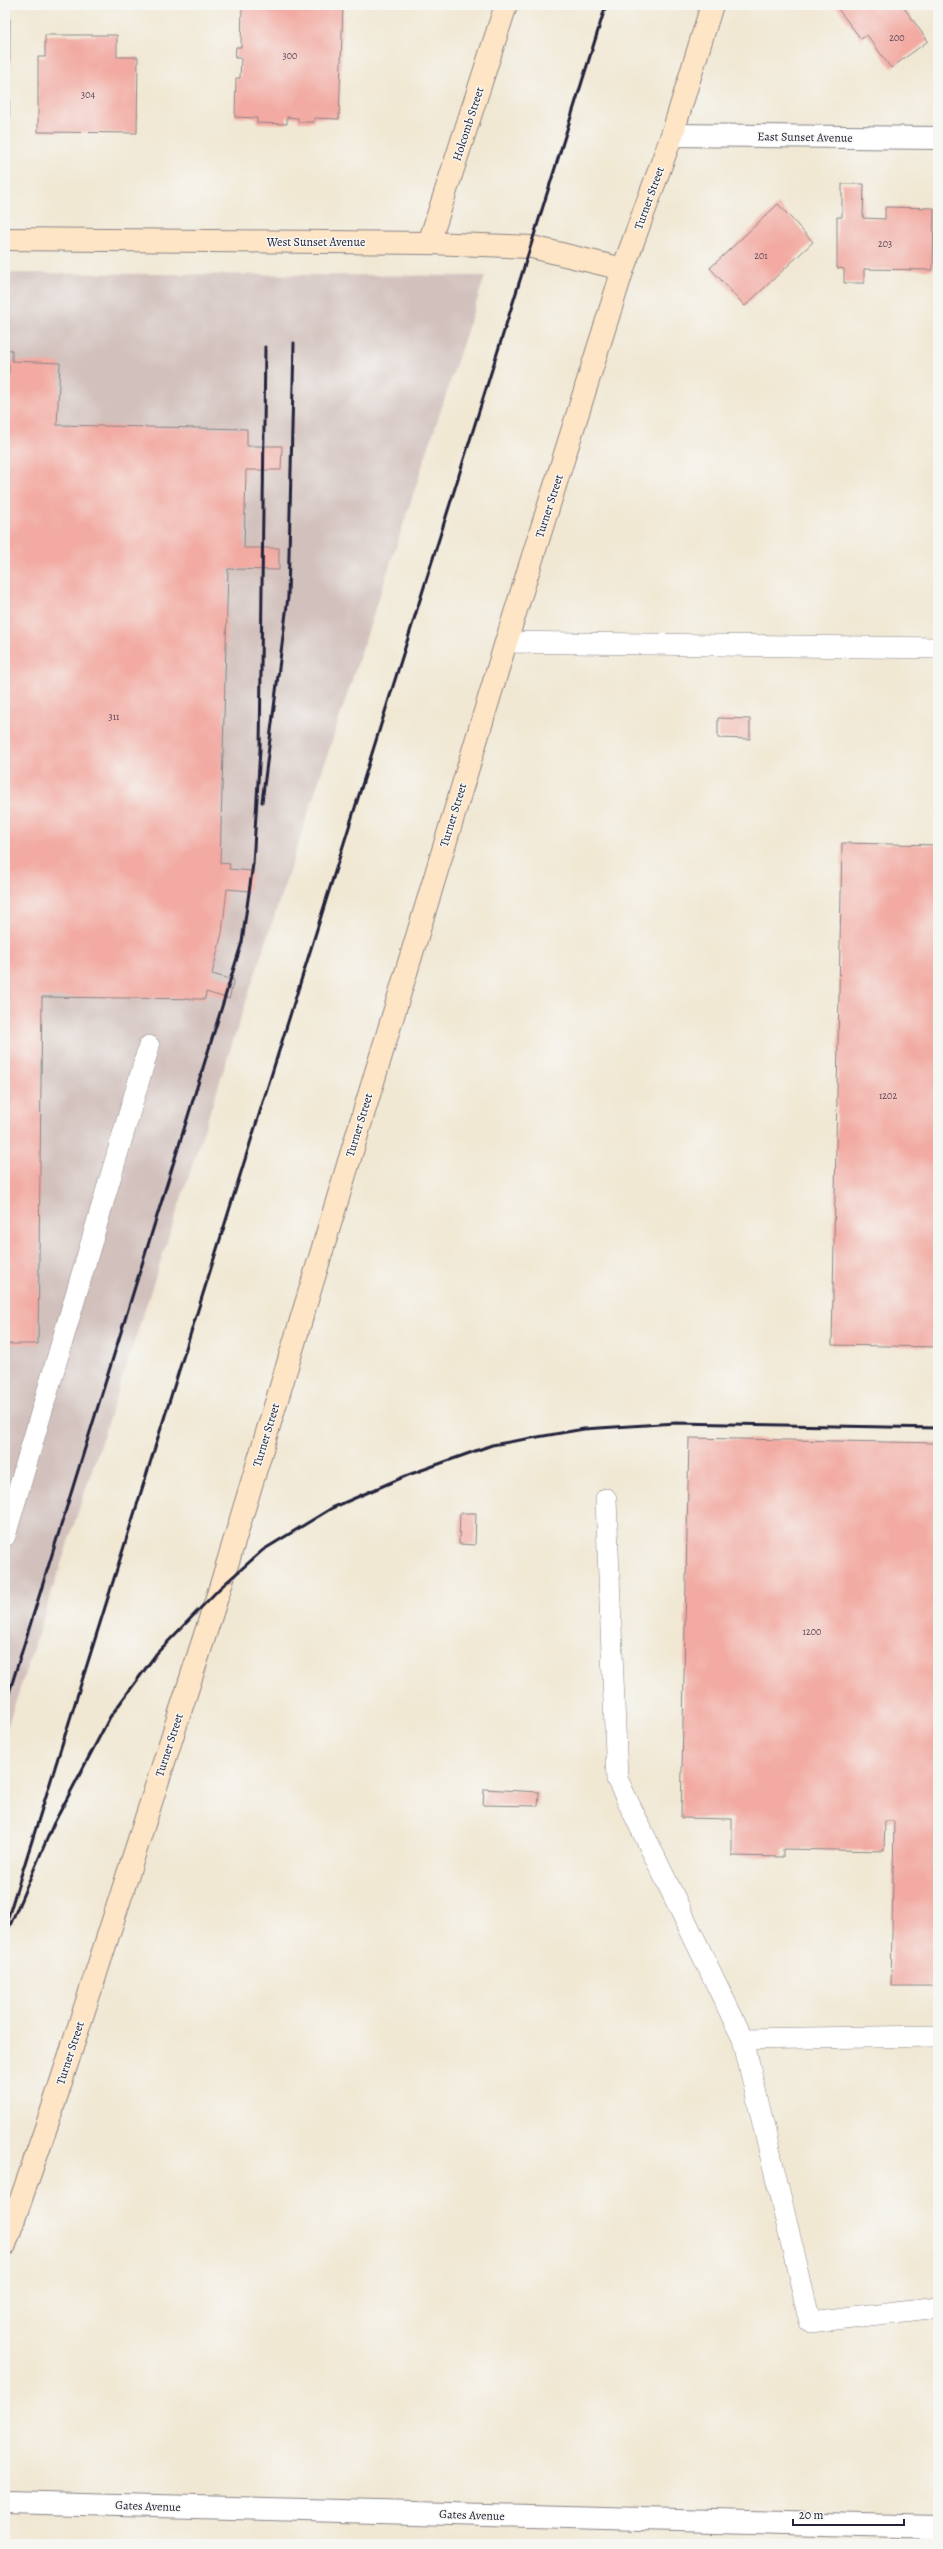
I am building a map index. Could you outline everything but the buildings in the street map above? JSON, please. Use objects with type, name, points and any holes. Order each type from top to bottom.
[{"type":"street","name":"Holcomb Street","points":[[429,242],[506,5]]},
{"type":"street","name":"Turner Street","points":[[5,2245],[51,2113],[220,1588],[506,642],[623,269],[672,135],[712,5]]},
{"type":"street","name":"East Sunset Avenue","points":[[672,135],[938,138]]},
{"type":"street","name":"West Sunset Avenue","points":[[5,239],[429,242],[532,247],[623,269]]},
{"type":"street","name":"Gates Avenue","points":[[5,2502],[938,2527]]},
{"type":"lane","points":[[506,642],[938,648]]},
{"type":"lane","points":[[5,1536],[149,1046]]},
{"type":"lane","points":[[606,1499],[617,1779],[743,2039],[810,2322],[938,2308]]},
{"type":"lane","points":[[743,2039],[938,2036]]},
{"type":"shaded area","points":[[5,273],[485,276],[5,1734]]},
{"type":"railway","points":[[5,1927],[606,5]]},
{"type":"railway","points":[[262,802],[288,597],[294,343]]},
{"type":"railway","points":[[5,1706],[242,942],[253,864],[260,749],[265,347]]},
{"type":"railway","points":[[5,1937],[53,1825],[110,1717],[157,1653],[220,1588],[263,1550],[332,1508],[408,1475],[492,1445],[584,1429],[676,1423],[938,1428]]}]
